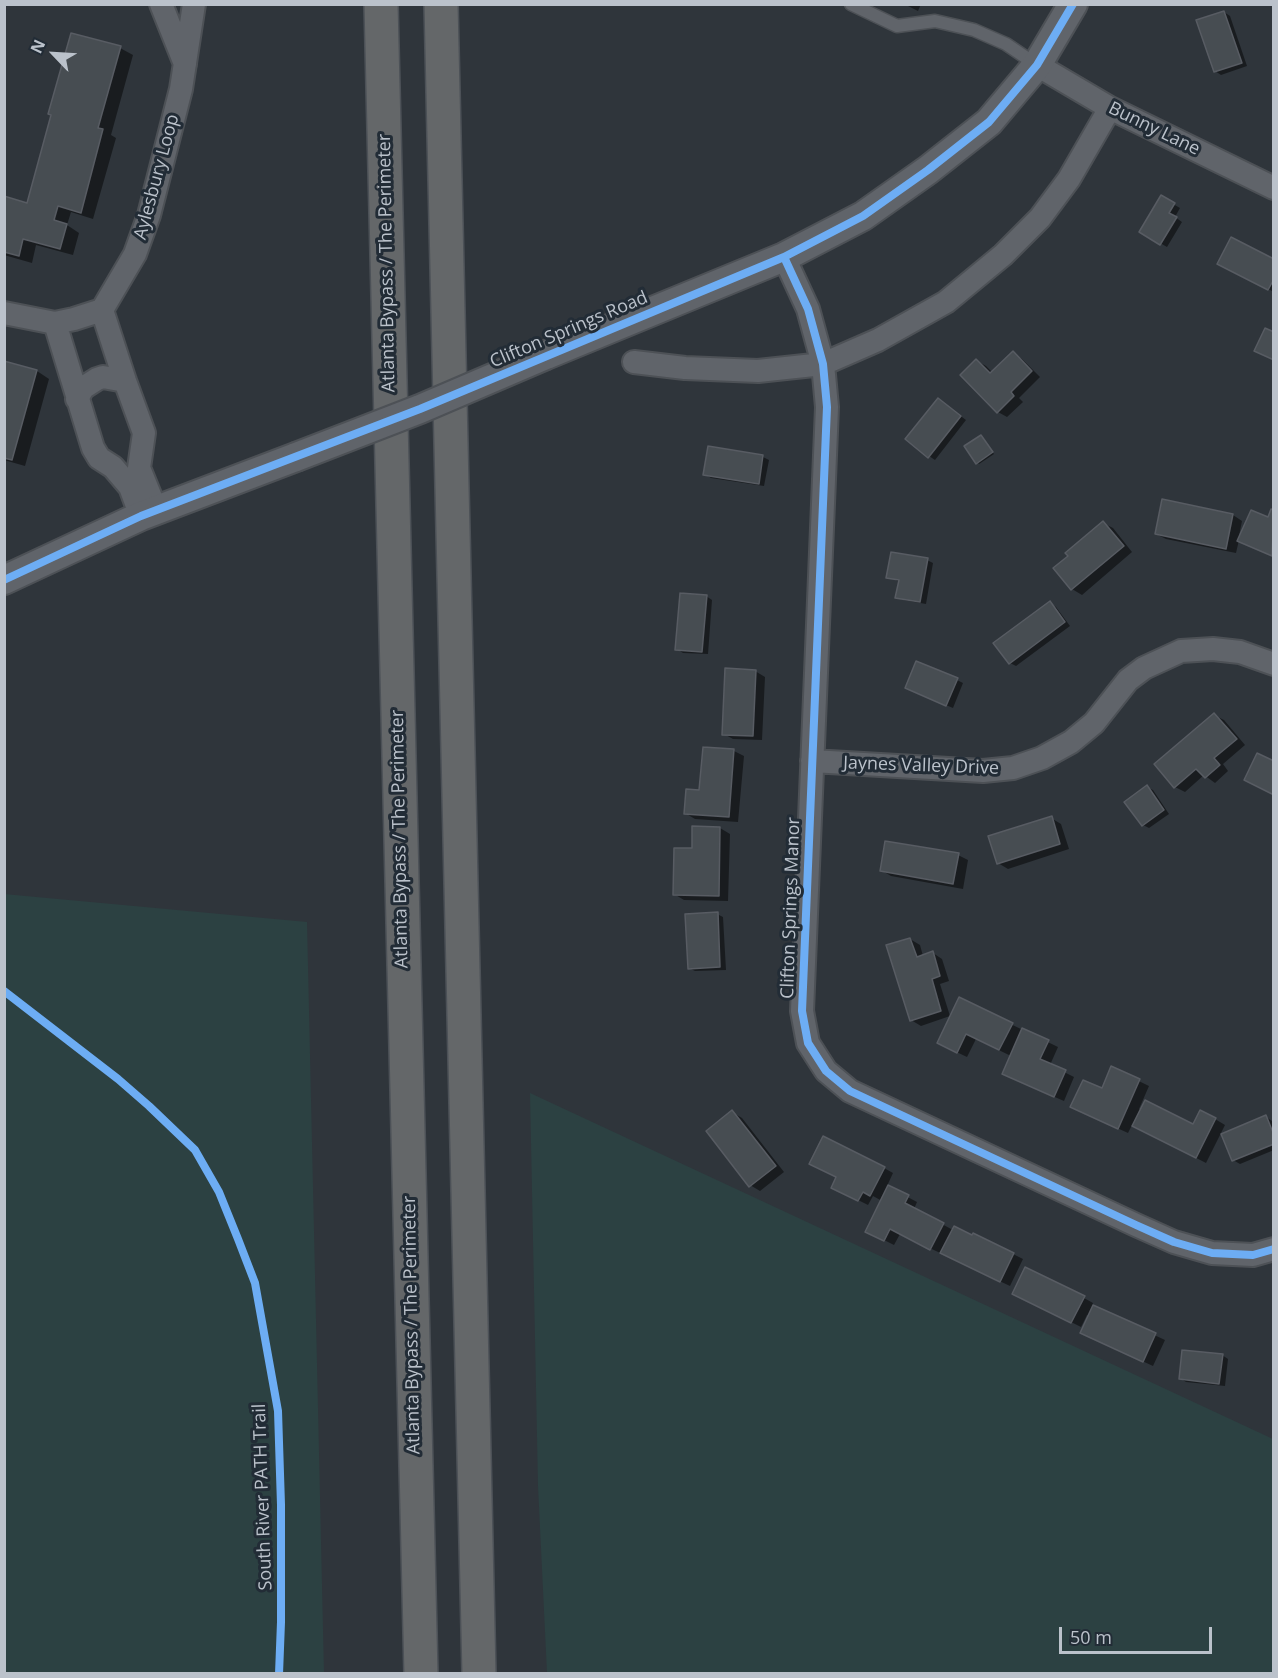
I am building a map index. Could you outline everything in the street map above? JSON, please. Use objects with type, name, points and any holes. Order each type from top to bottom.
[{"type":"highway","name":"Atlanta Bypass / The Perimeter","points":[[381,4],[421,1674]]},
{"type":"highway","points":[[441,4],[479,1674]]},
{"type":"street","points":[[161,4],[185,64]]},
{"type":"street","name":"Aylesbury Loop","points":[[102,310],[135,254],[149,215],[181,89],[194,4]]},
{"type":"street","name":"Clifton Springs Road","points":[[4,580],[149,513],[420,409],[784,257],[862,216],[928,170],[988,122],[1037,65],[1073,4]]},
{"type":"street","name":"Bunny Lane","points":[[1037,65],[1110,108],[1274,188]]},
{"type":"street","points":[[634,362],[685,368],[758,371],[823,364],[878,340],[946,302],[1004,255],[1040,218],[1069,179],[1110,108]]},
{"type":"street","name":"Clifton Springs Manor","points":[[784,257],[808,309],[823,364],[827,407],[802,1011],[808,1043],[826,1071],[850,1090],[1174,1242],[1212,1253],[1253,1255],[1274,1249]]},
{"type":"street","points":[[4,313],[55,323],[102,310],[144,433],[138,468],[149,513]]},
{"type":"street","points":[[55,323],[93,448],[99,458],[114,467],[149,513]]},
{"type":"street","points":[[77,399],[83,388],[97,379],[103,377],[125,381]]},
{"type":"street","name":"Jaynes Valley Drive","points":[[812,761],[983,771],[1012,768],[1042,758],[1071,742],[1094,723],[1128,680],[1144,668],[1181,651],[1213,649],[1240,652],[1274,664]]},
{"type":"lane","points":[[851,4],[897,26],[935,21],[974,30],[1006,44],[1037,65]]},
{"type":"green space","points":[[4,894],[307,922],[324,1673],[5,1673]]},
{"type":"green space","points":[[530,1093],[1273,1439],[1273,1673],[547,1673],[538,1486]]},
{"type":"building","points":[[1224,11],[1242,63],[1214,72],[1196,20]]},
{"type":"building","points":[[71,33],[121,46],[98,128],[103,129],[81,213],[58,206],[54,220],[67,224],[60,249],[23,239],[19,256],[4,252],[4,196],[27,203],[51,115],[48,114]]},
{"type":"building","points":[[1161,195],[1175,203],[1169,213],[1177,217],[1160,245],[1139,232]]},
{"type":"building","points":[[1231,237],[1274,259],[1274,279],[1268,290],[1217,264]]},
{"type":"building","points":[[1265,328],[1274,332],[1274,360],[1254,351]]},
{"type":"building","points":[[1013,351],[1032,371],[1011,392],[1014,396],[997,413],[960,375],[976,359],[990,373]]},
{"type":"building","points":[[4,361],[37,370],[12,460],[4,458]]},
{"type":"building","points":[[938,398],[961,416],[928,458],[905,439]]},
{"type":"building","points":[[981,435],[993,452],[976,464],[964,446]]},
{"type":"building","points":[[708,446],[763,455],[759,484],[703,475]]},
{"type":"building","points":[[1162,499],[1233,514],[1226,549],[1155,534]]},
{"type":"building","points":[[1271,509],[1274,510],[1272,556],[1237,541],[1251,510],[1268,517]]},
{"type":"building","points":[[1103,521],[1124,546],[1071,590],[1053,568],[1068,556],[1065,553]]},
{"type":"building","points":[[891,552],[928,558],[920,602],[895,598],[899,580],[886,578]]},
{"type":"building","points":[[680,593],[707,595],[702,652],[675,650]]},
{"type":"building","points":[[1050,601],[1065,622],[1009,664],[993,643]]},
{"type":"building","points":[[916,661],[958,678],[946,706],[905,688]]},
{"type":"building","points":[[725,668],[756,670],[753,736],[722,735]]},
{"type":"building","points":[[1214,713],[1237,739],[1214,758],[1220,765],[1205,778],[1196,769],[1174,788],[1154,764]]},
{"type":"building","points":[[703,747],[734,749],[729,817],[684,814],[686,789],[699,790]]},
{"type":"building","points":[[1257,753],[1274,761],[1274,795],[1244,780]]},
{"type":"building","points":[[1147,785],[1164,810],[1142,826],[1124,802]]},
{"type":"building","points":[[1052,816],[1060,844],[997,864],[988,836]]},
{"type":"building","points":[[692,826],[720,827],[719,896],[673,895],[674,848],[692,848]]},
{"type":"building","points":[[885,841],[959,853],[953,884],[880,871]]},
{"type":"building","points":[[718,912],[720,967],[688,969],[685,914]]},
{"type":"building","points":[[910,938],[917,957],[933,951],[940,976],[932,979],[941,1011],[910,1021],[886,945]]},
{"type":"building","points":[[959,997],[1013,1023],[999,1050],[966,1034],[957,1053],[937,1043]]},
{"type":"building","points":[[1022,1028],[1049,1040],[1040,1059],[1066,1070],[1054,1097],[1002,1074]]},
{"type":"building","points":[[1111,1066],[1140,1079],[1118,1129],[1070,1107],[1083,1080],[1102,1088]]},
{"type":"building","points":[[1145,1100],[1193,1124],[1200,1110],[1216,1118],[1196,1158],[1132,1126]]},
{"type":"building","points":[[732,1110],[776,1166],[749,1187],[706,1131]]},
{"type":"building","points":[[1266,1115],[1274,1135],[1274,1144],[1232,1161],[1221,1134]]},
{"type":"building","points":[[823,1136],[885,1167],[870,1196],[863,1192],[858,1201],[831,1188],[836,1177],[809,1164]]},
{"type":"building","points":[[888,1185],[909,1195],[905,1203],[944,1223],[930,1250],[890,1229],[884,1241],[865,1232]]},
{"type":"building","points":[[954,1226],[1014,1253],[1000,1282],[940,1253]]},
{"type":"building","points":[[1025,1267],[1085,1296],[1071,1323],[1012,1294]]},
{"type":"building","points":[[1093,1305],[1156,1333],[1143,1362],[1080,1333]]},
{"type":"building","points":[[1182,1350],[1223,1354],[1219,1384],[1179,1379]]},
{"type":"cycle path","points":[[4,580],[141,516],[420,409],[784,257],[863,216],[928,170],[989,122],[1037,65],[1073,4]]},
{"type":"cycle path","points":[[784,257],[808,309],[823,364],[827,407],[802,1011],[808,1043],[826,1071],[850,1091],[1174,1242],[1212,1253],[1253,1255],[1274,1249]]},
{"type":"cycle path","name":"South River PATH Trail","points":[[4,991],[118,1079],[195,1150],[219,1192],[238,1239],[255,1283],[278,1411],[281,1505],[279,1674]]}]
